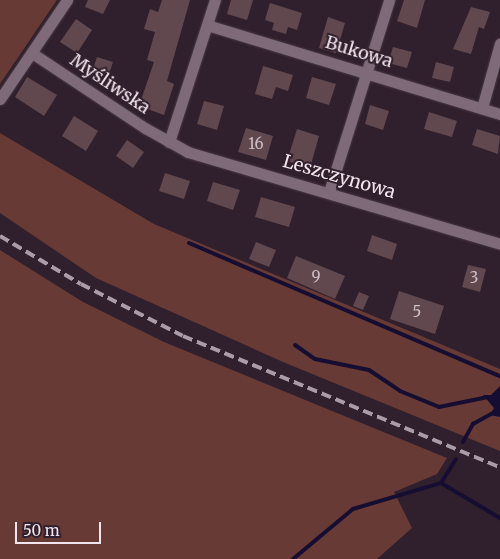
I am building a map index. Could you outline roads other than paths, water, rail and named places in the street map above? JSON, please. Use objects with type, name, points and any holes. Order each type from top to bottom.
[{"type":"street","points":[[0,99],[67,0]]},
{"type":"street","points":[[169,142],[215,0]]},
{"type":"street","points":[[330,192],[389,0]]},
{"type":"street","name":"Bukowa","points":[[207,25],[500,114]]},
{"type":"street","points":[[482,108],[500,43]]},
{"type":"street","name":"Myśliwska","points":[[32,53],[169,142]]},
{"type":"street","name":"Leszczynowa","points":[[169,142],[188,152],[330,192],[500,244]]},
{"type":"waterway","points":[[189,243],[500,376]]},
{"type":"waterway","points":[[295,345],[315,359],[369,370],[400,391],[439,407],[488,397]]},
{"type":"waterway","points":[[463,442],[473,424],[500,409]]},
{"type":"waterway","points":[[293,559],[353,509],[441,483],[456,459]]},
{"type":"waterway","points":[[441,483],[500,518]]},
{"type":"railway","points":[[0,236],[81,284],[183,336],[500,467]]}]
